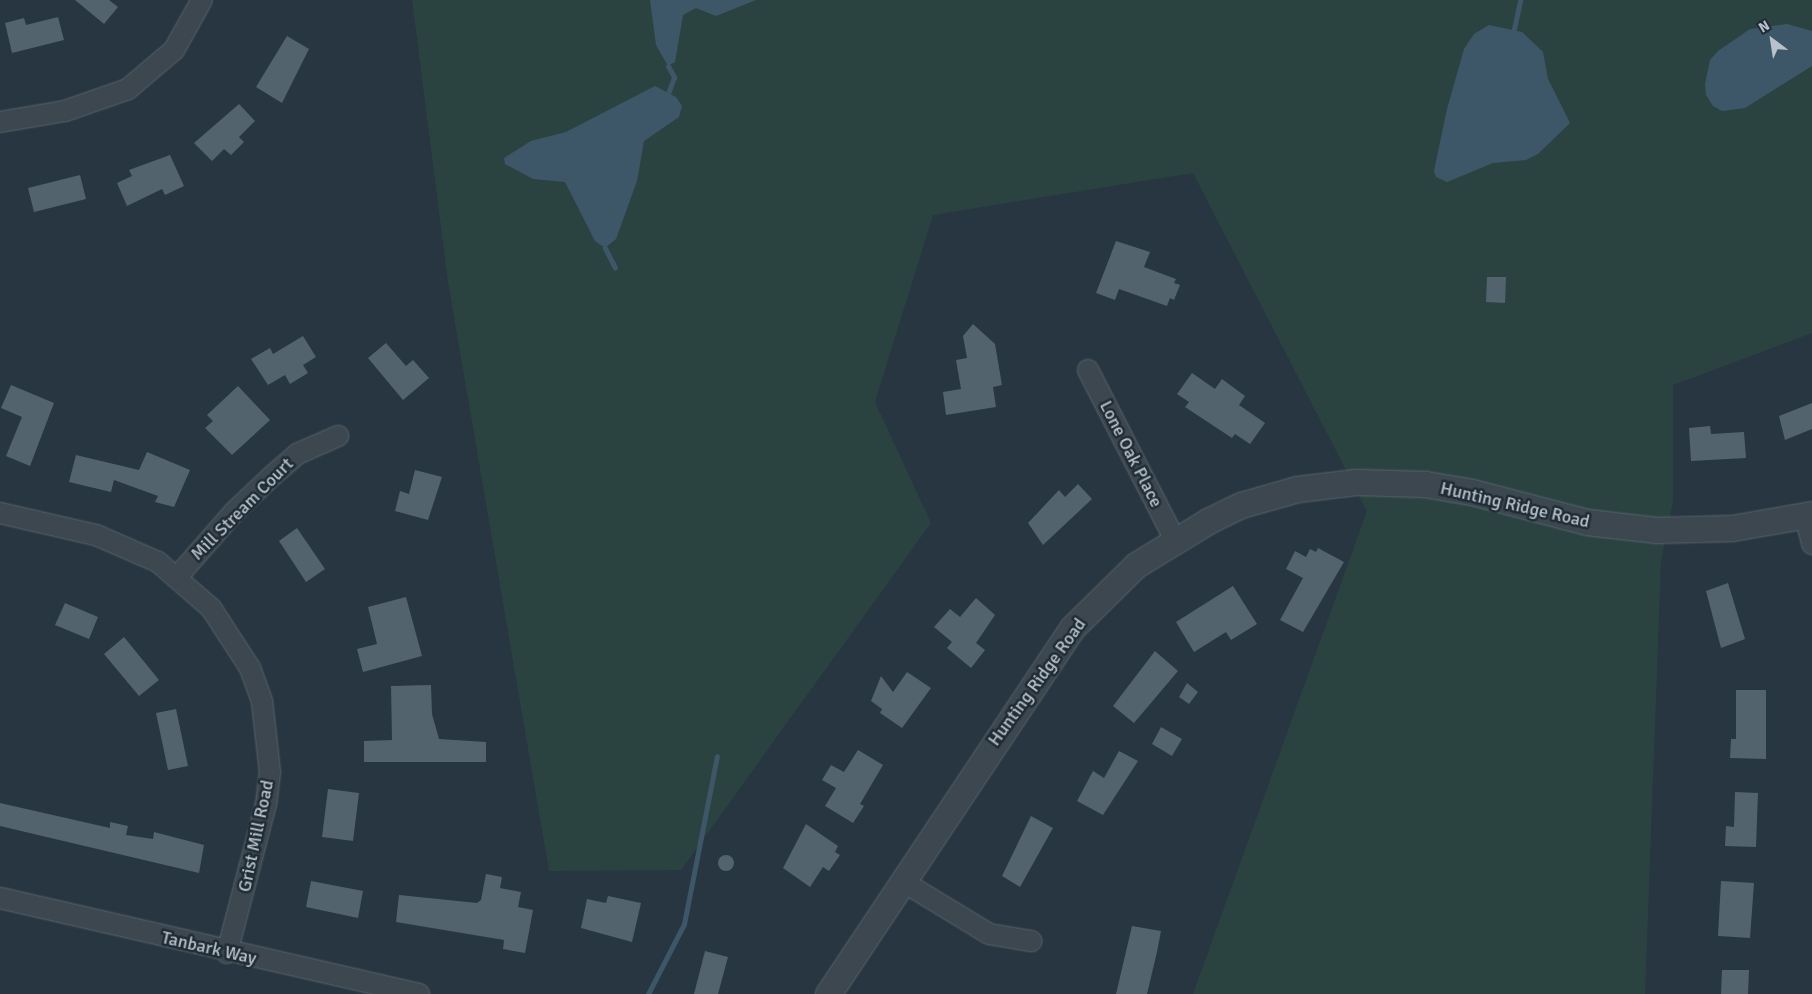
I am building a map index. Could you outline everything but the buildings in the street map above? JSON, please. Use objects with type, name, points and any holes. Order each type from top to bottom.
[{"type":"street","points":[[0,122],[65,111],[128,89],[174,50],[202,0]]},
{"type":"street","name":"Lone Oak Place","points":[[1088,370],[1174,538]]},
{"type":"street","name":"Mill Stream Court","points":[[178,576],[234,512],[297,454],[338,436]]},
{"type":"street","name":"Hunting Ridge Road","points":[[828,994],[1072,628],[1117,582],[1174,538],[1250,503],[1297,489],[1356,482],[1434,485],[1588,522],[1656,530],[1732,528],[1809,514]]},
{"type":"street","name":"Grist Mill Road","points":[[0,513],[96,535],[158,562],[178,576],[211,608],[250,668],[262,701],[268,737],[266,804],[227,953]]},
{"type":"street","points":[[1809,514],[1812,544]]},
{"type":"street","points":[[902,881],[989,934],[1031,941]]},
{"type":"street","name":"Tanbark Way","points":[[0,898],[393,992],[419,994]]},
{"type":"green space","points":[[412,0],[1812,0],[1812,333],[1673,385],[1673,502],[1661,562],[1645,994],[1193,994],[1367,511],[1193,173],[933,215],[875,402],[931,523],[681,870],[549,871],[448,282]]},
{"type":"water","points":[[650,0],[756,0],[716,16],[696,8],[683,15],[675,62],[668,66],[656,45]]},
{"type":"water","points":[[1787,24],[1812,31],[1812,66],[1745,108],[1722,111],[1713,106],[1706,95],[1705,84],[1710,60],[1718,51],[1750,29]]},
{"type":"water","points":[[1489,25],[1522,32],[1543,52],[1548,79],[1570,123],[1538,154],[1526,160],[1493,163],[1447,182],[1436,177],[1434,171],[1447,109],[1464,49],[1474,34]]},
{"type":"water","points":[[655,86],[676,97],[682,106],[679,117],[644,141],[637,181],[616,239],[605,248],[595,241],[565,182],[533,179],[505,164],[504,158],[531,141],[566,132]]},
{"type":"waterway","points":[[1514,29],[1520,0]]},
{"type":"waterway","points":[[668,66],[674,77],[669,91]]},
{"type":"waterway","points":[[605,248],[615,268]]},
{"type":"waterway","points":[[648,994],[684,924],[717,756]]}]
